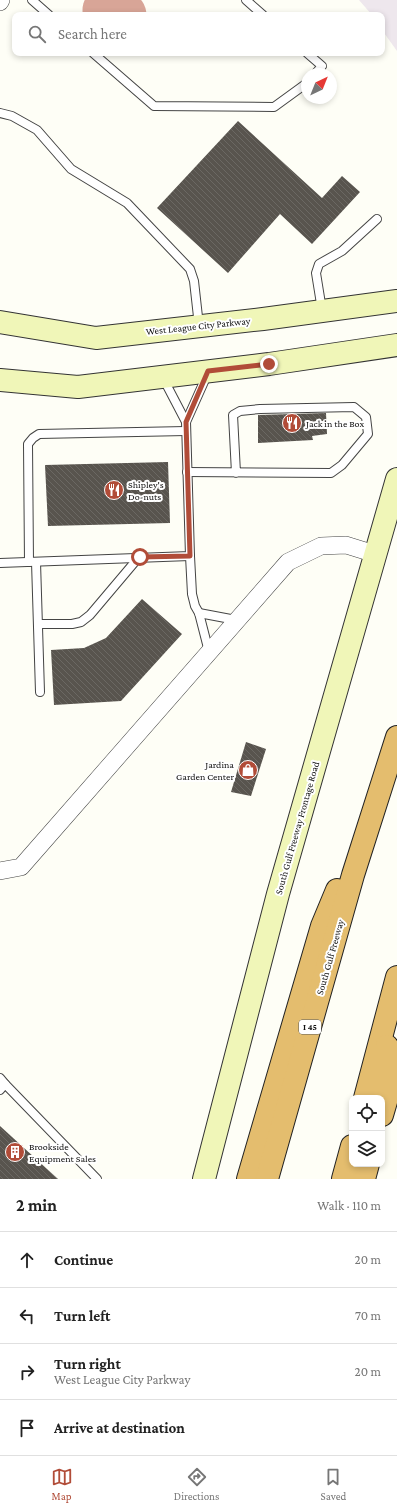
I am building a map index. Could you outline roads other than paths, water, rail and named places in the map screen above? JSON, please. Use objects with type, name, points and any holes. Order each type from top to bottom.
[{"type":"highway","name":"South Gulf Freeway","points":[[267,1179],[353,875],[397,737]]},
{"type":"highway","points":[[248,1179],[322,926],[385,776]]},
{"type":"highway","points":[[366,1095],[397,977]]},
{"type":"highway","points":[[385,1105],[387,1098],[386,1017]]},
{"type":"highway","points":[[343,1179],[349,1157]]},
{"type":"highway","points":[[364,1179],[367,1167]]},
{"type":"main road","name":"West League City Parkway","points":[[0,322],[96,338],[397,301]]},
{"type":"main road","points":[[0,380],[78,387],[397,345]]},
{"type":"main road","name":"South Gulf Freeway Frontage Road","points":[[204,1179],[278,894],[397,479]]},
{"type":"street","points":[[0,871],[21,867],[288,562],[321,546],[346,545],[375,554]]},
{"type":"lane","points":[[32,0],[46,12]]},
{"type":"lane","points":[[246,0],[260,12]]},
{"type":"lane","points":[[96,56],[154,106],[274,107],[301,87]]},
{"type":"lane","points":[[310,56],[322,66],[320,68]]},
{"type":"lane","points":[[0,112],[12,116],[37,130],[71,169],[126,203],[190,269],[194,281],[199,326]]},
{"type":"lane","points":[[322,311],[316,273],[319,264],[342,251],[377,219]]},
{"type":"lane","points":[[208,371],[186,422],[186,431],[192,594],[195,606],[199,613],[209,652]]},
{"type":"lane","points":[[162,376],[186,422]]},
{"type":"lane","points":[[187,472],[331,473],[342,465],[368,434],[366,417],[354,407],[260,408],[240,411],[233,415],[236,472]]},
{"type":"lane","points":[[40,692],[38,624],[33,562],[28,444],[39,434],[186,431]]},
{"type":"lane","points":[[0,563],[190,556]]},
{"type":"lane","points":[[38,624],[72,624],[81,622],[90,615],[140,557]]},
{"type":"lane","points":[[199,613],[236,620]]},
{"type":"lane","points":[[0,1078],[3,1087],[97,1179]]},
{"type":"place","name":"Jack in the Box","points":[[292,423]]},
{"type":"place","name":"Shipley's Do-nuts","points":[[114,490]]},
{"type":"place","name":"Jardina Garden Center","points":[[248,770]]},
{"type":"place","name":"Brookside Equipment Sales","points":[[15,1152]]}]
